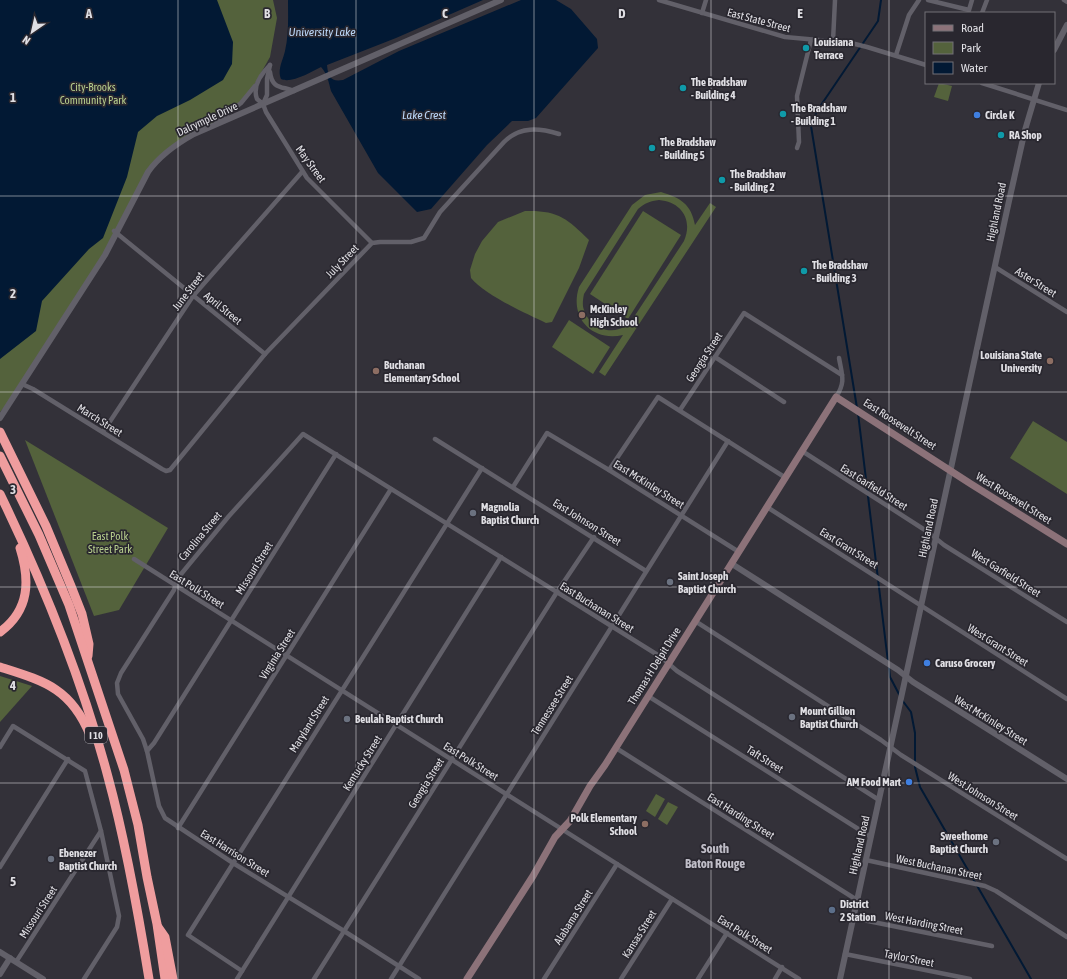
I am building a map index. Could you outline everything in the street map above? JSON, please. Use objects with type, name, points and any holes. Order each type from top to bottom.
[{"type":"highway","points":[[0,432],[46,526],[74,592],[82,614],[89,644],[88,661]]},
{"type":"highway","name":"I 10","points":[[0,456],[39,535],[69,605],[124,770],[138,825],[146,877],[157,924],[165,979]]},
{"type":"highway","name":"I 10","points":[[0,494],[43,588],[73,664],[94,728],[131,872],[149,979]]},
{"type":"highway","points":[[0,632],[10,623],[19,610],[24,599],[27,583],[25,564],[4,503]]},
{"type":"highway","points":[[0,667],[48,684],[70,701],[80,713],[86,724],[108,778]]},
{"type":"highway","points":[[157,924],[165,937],[173,979]]},
{"type":"main road","name":"East Roosevelt Street","points":[[836,397],[950,470]]},
{"type":"main road","name":"Thomas H Delpit Drive","points":[[467,979],[533,876],[555,837],[570,821],[590,786],[616,748],[836,397]]},
{"type":"main road","name":"West Roosevelt Street","points":[[950,470],[1067,544]]},
{"type":"street","name":"Dalrymple Drive","points":[[0,418],[102,261],[148,172],[170,149],[194,134],[501,0]]},
{"type":"street","name":"East State Street","points":[[659,0],[785,38],[851,43],[925,65]]},
{"type":"street","points":[[702,13],[706,0]]},
{"type":"street","points":[[833,41],[835,0]]},
{"type":"street","points":[[896,56],[909,15],[919,0]]},
{"type":"street","points":[[928,0],[969,10],[972,0]]},
{"type":"street","points":[[982,12],[987,0]]},
{"type":"street","points":[[1055,48],[1067,25]]},
{"type":"street","points":[[798,148],[799,135],[797,96],[811,40]]},
{"type":"street","points":[[214,125],[241,103],[263,72],[270,65],[271,76],[276,86],[294,91]]},
{"type":"street","points":[[263,104],[266,98],[267,79],[270,70]]},
{"type":"street","name":"May Street","points":[[258,81],[256,96],[263,104],[266,112],[302,172],[312,184],[372,243]]},
{"type":"street","points":[[985,84],[1067,110]]},
{"type":"street","name":"Highland Road","points":[[840,979],[1025,130],[1039,84]]},
{"type":"street","name":"July Street","points":[[169,471],[175,466],[265,354],[372,243],[411,242],[424,238],[440,212],[504,142],[515,133],[525,130],[539,129],[559,134]]},
{"type":"street","name":"June Street","points":[[103,432],[193,296],[302,172]]},
{"type":"street","name":"April Street","points":[[116,232],[265,354]]},
{"type":"street","name":"Aster Street","points":[[995,267],[1067,312]]},
{"type":"street","name":"Georgia Street","points":[[680,410],[744,313],[842,375]]},
{"type":"street","points":[[715,358],[784,402]]},
{"type":"street","name":"Thomas H Delpit Drive","points":[[836,397],[842,388],[842,375],[839,358]]},
{"type":"street","name":"March Street","points":[[22,384],[33,389],[162,469],[169,471]]},
{"type":"street","points":[[609,470],[658,397],[786,478]]},
{"type":"street","name":"East McKinley Street","points":[[513,487],[548,433],[739,552]]},
{"type":"street","name":"East Buchanan Street","points":[[303,434],[661,657],[677,671],[879,800]]},
{"type":"street","name":"Carolina Street","points":[[117,683],[123,669],[174,590],[177,579],[229,516],[303,434]]},
{"type":"street","name":"East Johnson Street","points":[[435,439],[594,537],[646,571]]},
{"type":"street","name":"Tennessee Street","points":[[392,979],[506,794],[728,441]]},
{"type":"street","name":"East Garfield Street","points":[[802,452],[876,498],[936,538]]},
{"type":"street","name":"Missouri Street","points":[[147,752],[232,622],[336,454]]},
{"type":"street","name":"Maryland Street","points":[[242,971],[188,935],[482,468]]},
{"type":"street","name":"Virginia Street","points":[[178,828],[391,489]]},
{"type":"street","name":"East Grant Street","points":[[767,507],[921,605]]},
{"type":"street","name":"Georgia Street","points":[[314,979],[557,592],[594,537]]},
{"type":"street","name":"West Garfield Street","points":[[936,538],[944,545],[1067,622]]},
{"type":"street","name":"Kentucky Street","points":[[237,979],[501,557]]},
{"type":"street","name":"East Polk Street","points":[[134,559],[799,979]]},
{"type":"street","points":[[732,564],[906,676]]},
{"type":"street","name":"West Grant Street","points":[[921,605],[929,612],[1067,699]]},
{"type":"street","points":[[695,621],[890,747]]},
{"type":"street","name":"West McKinley Street","points":[[906,676],[913,682],[1067,779]]},
{"type":"street","name":"East Harrison Street","points":[[117,683],[118,694],[137,727],[147,752],[162,813],[165,818],[178,828],[288,898],[344,931],[419,979]]},
{"type":"street","name":"Taft Street","points":[[648,696],[871,837]]},
{"type":"street","points":[[0,746],[13,726],[85,771],[101,830],[120,916],[117,927],[84,979]]},
{"type":"street","name":"West Johnson Street","points":[[890,747],[1067,860]]},
{"type":"street","name":"East Harding Street","points":[[616,748],[857,900]]},
{"type":"street","points":[[0,868],[68,759]]},
{"type":"street","name":"Missouri Street","points":[[16,962],[101,830]]},
{"type":"street","name":"West Buchanan Street","points":[[866,860],[982,885],[996,891],[1067,937]]},
{"type":"street","name":"Alabama Street","points":[[544,979],[617,864]]},
{"type":"street","name":"Kansas Street","points":[[621,979],[672,899]]},
{"type":"street","name":"West Harding Street","points":[[853,918],[992,946]]},
{"type":"street","points":[[698,979],[727,933]]},
{"type":"street","points":[[0,952],[43,979]]},
{"type":"street","name":"Taylor Street","points":[[846,954],[970,979]]},
{"type":"street","points":[[0,974],[10,958]]},
{"type":"street","points":[[774,979],[782,967]]},
{"type":"green space","name":"City-Brooks Community Park","points":[[0,0],[273,0],[277,18],[270,57],[248,96],[214,125],[175,146],[156,162],[117,234],[15,395],[0,412]]},
{"type":"green space","points":[[939,84],[952,86],[948,101],[934,97]]},
{"type":"green space","points":[[661,192],[684,203],[691,212],[695,225],[710,203],[716,207],[605,376],[599,372],[623,335],[602,335],[593,331],[586,325],[580,318],[577,309],[579,287],[632,205],[645,195]],"holes":[[[653,201],[667,201],[674,204],[684,213],[687,226],[684,241],[630,323],[622,328],[614,330],[598,327],[589,320],[586,315],[583,306],[584,294],[638,209]]]},
{"type":"green space","points":[[525,211],[545,212],[561,217],[568,221],[589,240],[579,268],[552,322],[546,323],[506,303],[486,291],[471,278],[470,270],[475,254],[482,241],[498,222]]},
{"type":"green space","points":[[643,211],[681,235],[628,319],[590,294]]},
{"type":"green space","points":[[569,320],[610,347],[593,374],[552,347]]},
{"type":"green space","points":[[1033,421],[1067,442],[1067,494],[1010,458]]},
{"type":"green space","name":"East Polk Street Park","points":[[25,440],[168,528],[119,610],[94,616]]},
{"type":"green space","points":[[0,676],[32,686],[0,722]]},
{"type":"green space","points":[[656,794],[665,799],[655,817],[646,811]]},
{"type":"green space","points":[[668,802],[678,807],[667,825],[658,819]]},
{"type":"water","name":"City-Brooks Community Park","points":[[0,0],[217,0],[233,42],[232,64],[223,80],[190,100],[157,116],[138,132],[127,177],[103,238],[89,249],[42,301],[36,331],[0,359]]},
{"type":"water","name":"Lake Crest","points":[[288,0],[483,0],[396,38],[327,65],[329,76],[336,80],[343,80],[399,51],[521,0],[556,0],[571,9],[597,39],[598,48],[536,118],[528,121],[512,121],[487,145],[431,209],[417,212],[378,173],[331,91],[329,81],[321,67],[295,79],[281,79],[280,69],[287,38]]},
{"type":"waterway","points":[[857,408],[811,126],[817,111],[878,21],[881,0]]},
{"type":"waterway","points":[[858,413],[888,662]]},
{"type":"waterway","points":[[889,667],[890,677],[900,696]]},
{"type":"waterway","points":[[902,700],[911,712],[915,733],[915,767],[920,787],[1031,979]]},
{"type":"place","name":"Louisiana Terrace","points":[[806,48]]},
{"type":"place","name":"The Bradshaw - Building 4","points":[[683,88]]},
{"type":"place","name":"The Bradshaw - Building 1","points":[[783,114]]},
{"type":"place","name":"Circle K","points":[[977,115]]},
{"type":"place","name":"RA Shop","points":[[1001,135]]},
{"type":"place","name":"The Bradshaw - Building 5","points":[[652,148]]},
{"type":"place","name":"The Bradshaw - Building 2","points":[[722,180]]},
{"type":"place","name":"The Bradshaw - Building 3","points":[[804,271]]},
{"type":"place","name":"McKinley High School","points":[[582,315]]},
{"type":"place","name":"Louisiana State University","points":[[1050,361]]},
{"type":"place","name":"Buchanan Elementary School","points":[[376,371]]},
{"type":"place","name":"Magnolia Baptist Church","points":[[473,513]]},
{"type":"place","name":"Saint Joseph Baptist Church","points":[[670,582]]},
{"type":"place","name":"Caruso Grocery","points":[[927,663]]},
{"type":"place","name":"Mount Gillion Baptist Church","points":[[792,717]]},
{"type":"place","name":"Beulah Baptist Church","points":[[347,719]]},
{"type":"place","name":"AM Food Mart","points":[[909,782]]},
{"type":"place","name":"Polk Elementary School","points":[[645,824]]},
{"type":"place","name":"Sweethome Baptist Church","points":[[996,842]]},
{"type":"place","name":"Ebenezer Baptist Church","points":[[51,859]]},
{"type":"place","name":"District 2 Station","points":[[832,910]]},
{"type":"district","name":"South Baton Rouge","points":[[715,856]]},
{"type":"water label","name":"University Lake","points":[[322,32]]}]
